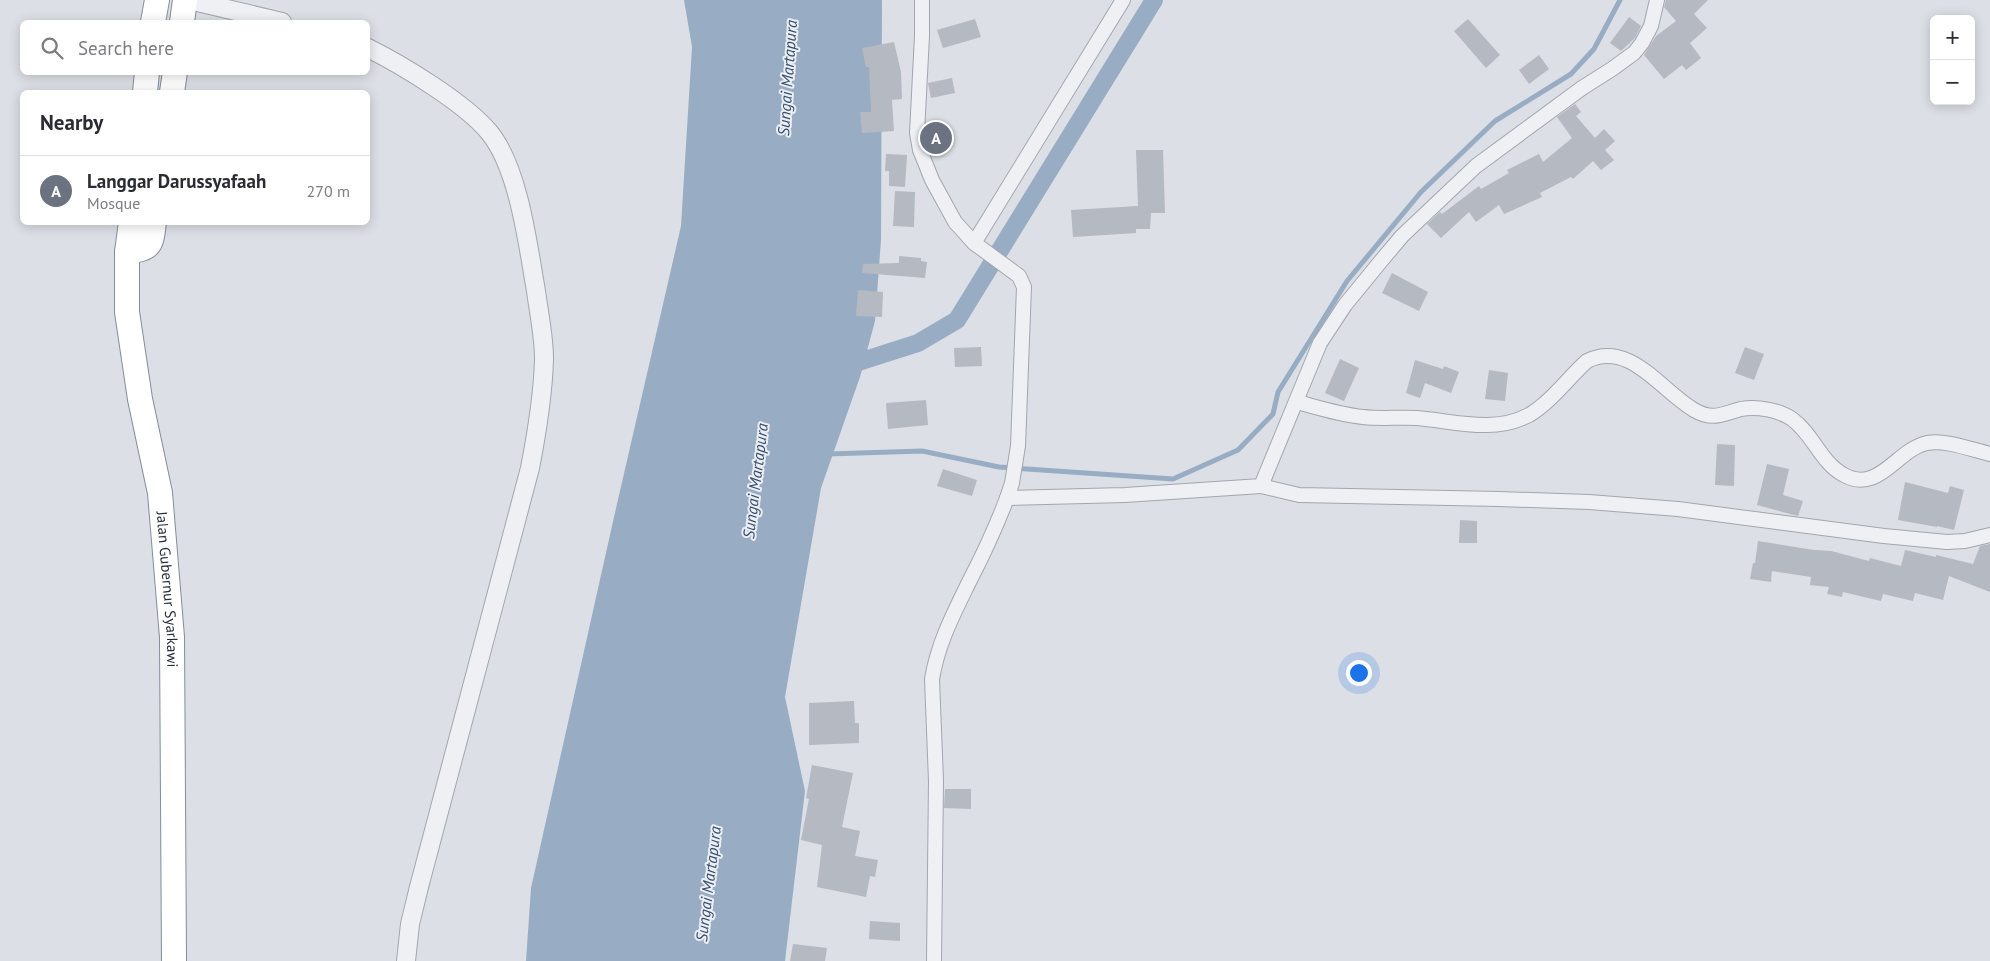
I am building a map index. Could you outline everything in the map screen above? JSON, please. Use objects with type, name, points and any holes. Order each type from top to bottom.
[{"type":"highway","points":[[154,20],[157,0]]},
{"type":"highway","points":[[182,20],[185,0]]},
{"type":"highway","points":[[145,90],[147,75]]},
{"type":"highway","points":[[172,90],[175,75]]},
{"type":"highway","name":"Jalan Gubernur Syarkawi","points":[[131,225],[128,252],[127,312],[140,399],[160,493],[172,637],[174,961]]},
{"type":"highway","points":[[128,252],[145,249],[151,243],[154,225]]},
{"type":"street","points":[[189,0],[274,20]]},
{"type":"street","points":[[922,0],[917,142],[947,211],[977,245],[1019,276],[1023,282],[1024,292],[1018,446],[1012,483],[993,534],[945,630],[932,679],[936,781],[934,961]]},
{"type":"street","points":[[977,245],[1123,0]]},
{"type":"street","points":[[1261,486],[1296,405],[1309,368],[1330,325],[1402,236],[1476,166],[1582,88],[1612,70],[1634,53],[1651,26],[1657,0]]},
{"type":"street","points":[[370,49],[387,58],[456,104],[477,120],[498,145],[516,193],[529,250],[542,326],[544,356],[539,421],[530,468],[410,924],[406,961]]},
{"type":"street","points":[[1296,405],[1365,418],[1415,418],[1463,424],[1496,425],[1512,421],[1540,408],[1587,361],[1596,356],[1612,355],[1627,360],[1646,372],[1693,409],[1706,415],[1727,414],[1751,408],[1765,409],[1792,419],[1833,467],[1851,478],[1862,480],[1875,477],[1883,473],[1908,451],[1932,442],[1990,454]]},
{"type":"street","points":[[1007,498],[1125,495],[1261,486],[1299,495],[1589,502],[1678,509],[1884,536],[1947,542],[1965,541],[1990,535]]},
{"type":"water","name":"Sungai Martapura","points":[[684,0],[882,0],[881,240],[875,321],[860,377],[821,488],[785,697],[805,791],[785,961],[526,961],[531,888],[681,226],[692,47]]},
{"type":"building","points":[[1666,0],[1708,0],[1694,14],[1707,28],[1690,43],[1701,58],[1686,70],[1682,65],[1664,79],[1644,55],[1656,36],[1676,21],[1664,7]]},
{"type":"building","points":[[1629,17],[1641,26],[1635,38],[1621,51],[1610,43]]},
{"type":"building","points":[[975,19],[981,37],[943,48],[937,30]]},
{"type":"building","points":[[1468,19],[1500,55],[1486,68],[1454,31]]},
{"type":"building","points":[[894,42],[901,72],[902,99],[892,100],[894,131],[862,133],[860,112],[871,112],[869,67],[866,67],[862,48]]},
{"type":"building","points":[[1539,55],[1549,69],[1529,84],[1519,70]]},
{"type":"building","points":[[952,78],[955,93],[931,98],[928,83]]},
{"type":"building","points":[[1575,104],[1581,112],[1576,116],[1595,138],[1604,129],[1615,141],[1605,150],[1614,160],[1601,170],[1593,161],[1573,179],[1571,177],[1540,193],[1542,197],[1504,214],[1499,205],[1476,222],[1469,212],[1441,238],[1427,224],[1440,212],[1442,214],[1479,186],[1481,189],[1509,173],[1507,170],[1539,154],[1543,162],[1572,138],[1557,117]]},
{"type":"building","points":[[943,125],[948,147],[930,150],[926,128]]},
{"type":"building","points":[[1136,150],[1163,150],[1165,213],[1151,213],[1150,229],[1136,229],[1136,233],[1073,237],[1071,210],[1138,206]]},
{"type":"building","points":[[886,154],[907,155],[905,187],[889,186],[889,171],[885,171]]},
{"type":"building","points":[[895,191],[915,192],[914,227],[893,226]]},
{"type":"building","points":[[899,256],[921,258],[921,261],[927,262],[925,278],[862,273],[863,264],[899,263]]},
{"type":"building","points":[[1392,273],[1428,292],[1419,311],[1382,293]]},
{"type":"building","points":[[858,290],[883,292],[882,317],[856,316]]},
{"type":"building","points":[[981,347],[982,366],[955,367],[954,348]]},
{"type":"building","points":[[1745,347],[1764,354],[1754,380],[1735,373]]},
{"type":"building","points":[[1340,359],[1359,368],[1344,401],[1325,393]]},
{"type":"building","points":[[1415,360],[1443,369],[1444,366],[1459,372],[1451,393],[1425,383],[1420,398],[1406,393]]},
{"type":"building","points":[[1489,370],[1508,373],[1505,401],[1485,399]]},
{"type":"building","points":[[926,400],[928,425],[888,429],[886,403]]},
{"type":"building","points":[[1717,444],[1735,445],[1734,486],[1715,485]]},
{"type":"building","points":[[1767,464],[1789,469],[1783,495],[1803,501],[1798,516],[1757,505]]},
{"type":"building","points":[[943,469],[977,480],[972,496],[937,486]]},
{"type":"building","points":[[1905,482],[1948,493],[1950,486],[1964,490],[1954,530],[1898,520]]},
{"type":"building","points":[[1460,520],[1477,521],[1477,543],[1459,543]]},
{"type":"building","points":[[1758,541],[1831,551],[1869,561],[1870,558],[1901,566],[1905,550],[1973,564],[1980,546],[1990,544],[1990,592],[1949,576],[1943,600],[1915,593],[1913,601],[1883,594],[1881,601],[1843,592],[1842,597],[1827,594],[1829,587],[1810,585],[1811,577],[1772,571],[1771,582],[1750,579],[1753,563],[1755,563]]},
{"type":"building","points":[[854,701],[855,723],[859,723],[859,743],[809,745],[809,703]]},
{"type":"building","points":[[812,765],[853,773],[842,827],[860,831],[855,856],[878,860],[875,877],[870,876],[866,897],[817,887],[822,845],[801,840],[809,799],[806,798]]},
{"type":"building","points":[[945,789],[971,789],[971,809],[944,808]]},
{"type":"building","points":[[870,921],[900,923],[900,941],[869,939]]},
{"type":"building","points":[[793,944],[827,948],[825,961],[790,961]]},
{"type":"waterway","points":[[843,367],[918,343],[957,320],[1154,0]]},
{"type":"waterway","points":[[828,454],[922,451],[999,467],[1173,479],[1238,450],[1273,414],[1278,392],[1347,281],[1421,192],[1495,121],[1571,74],[1594,49],[1620,0]]},
{"type":"place","name":"Langgar Darussyafaah","points":[[936,138]]}]
